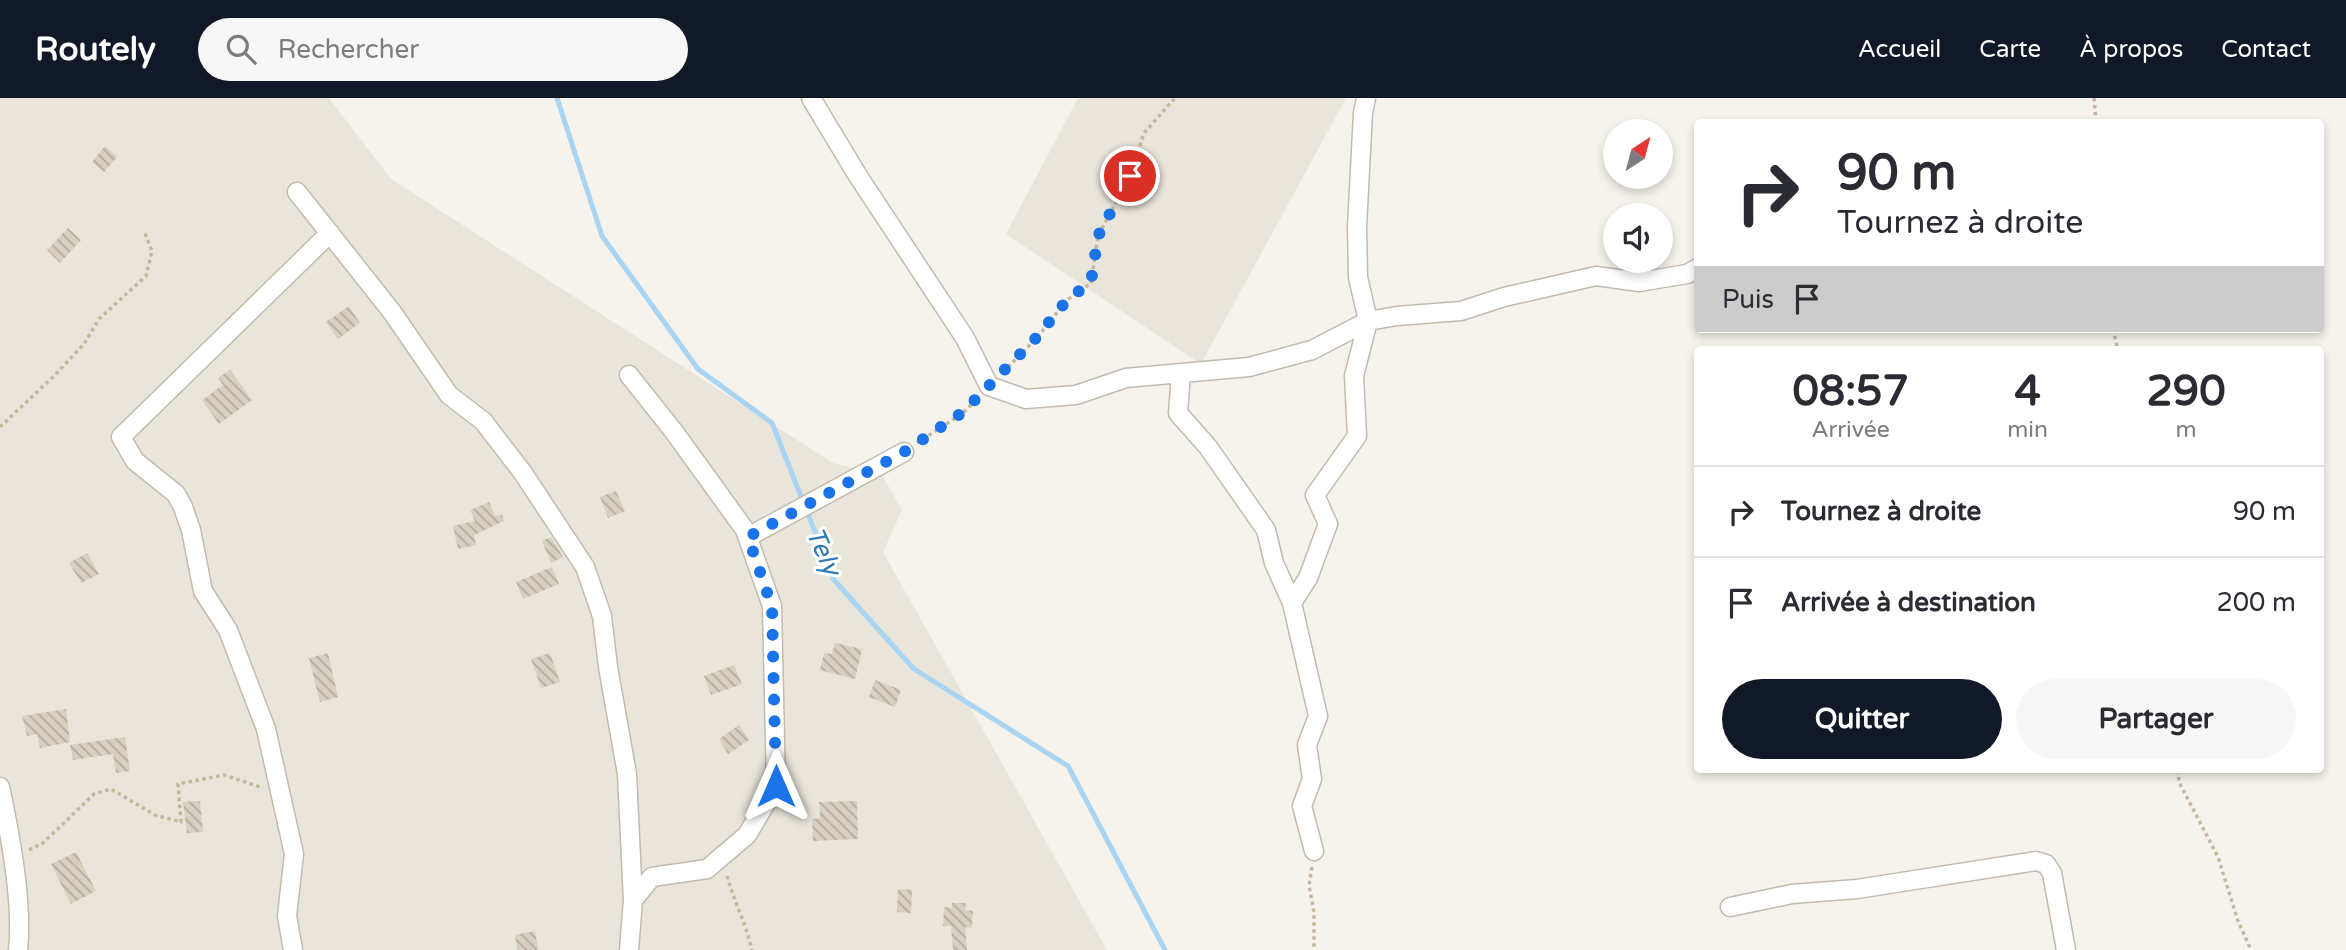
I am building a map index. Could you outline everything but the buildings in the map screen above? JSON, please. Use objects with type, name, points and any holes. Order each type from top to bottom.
[{"type":"street","points":[[811,98],[858,176],[965,338],[989,387],[1026,399],[1076,395],[1126,378],[1249,367],[1312,350],[1368,321],[1461,311],[1504,297],[1596,276],[1639,282],[1687,274],[1694,270]]},
{"type":"street","points":[[1292,603],[1308,578],[1328,524],[1315,495],[1357,436],[1354,376],[1368,321],[1359,277],[1357,227],[1366,98]]},
{"type":"street","points":[[297,192],[392,312],[449,396],[483,421],[523,473],[585,568],[602,616],[627,774],[633,900],[629,950]]},
{"type":"street","points":[[293,950],[287,916],[294,853],[266,729],[228,630],[203,591],[191,530],[183,507],[176,494],[135,461],[121,437],[330,233]]},
{"type":"street","points":[[1181,373],[1178,413],[1208,447],[1266,530],[1274,563],[1292,603],[1318,716],[1307,745],[1312,779],[1302,806],[1314,851]]},
{"type":"street","points":[[629,375],[698,465],[748,537],[772,607],[776,786],[747,835],[707,869],[652,877],[633,900]]},
{"type":"street","points":[[748,537],[904,452]]},
{"type":"street","points":[[0,787],[20,929],[18,950]]},
{"type":"street","points":[[1730,907],[1792,894],[1857,888],[2036,861],[2046,864],[2052,873],[2066,950]]},
{"type":"path","points":[[904,452],[963,412],[1036,338],[1067,300],[1091,282],[1098,236],[1130,176],[1144,133],[1175,98]]},
{"type":"path","points":[[2094,98],[2096,119]]},
{"type":"path","points":[[0,427],[84,344],[99,319],[146,276],[152,251],[144,231]]},
{"type":"path","points":[[2178,773],[2179,782],[2218,857],[2238,921],[2251,950]]},
{"type":"path","points":[[10,849],[22,852],[43,843],[94,794],[111,789],[155,815],[181,822],[178,784],[224,775],[261,788],[279,786]]},
{"type":"path","points":[[1314,851],[1309,885],[1314,912],[1314,950]]},
{"type":"path","points":[[722,856],[735,905],[752,950]]},
{"type":"shaded area","points":[[0,98],[329,98],[391,179],[833,463],[882,475],[902,510],[883,552],[1107,950],[0,950]]},
{"type":"shaded area","points":[[1078,98],[1346,98],[1201,364],[1006,234]]},
{"type":"waterway","name":"Tely","points":[[557,98],[602,236],[698,369],[772,423],[834,580],[914,669],[1068,766],[1165,950]]},
{"type":"route","points":[[776,786],[772,607],[748,537],[904,452],[963,412],[1036,338],[1067,300],[1091,282],[1098,236],[1130,176]]}]
